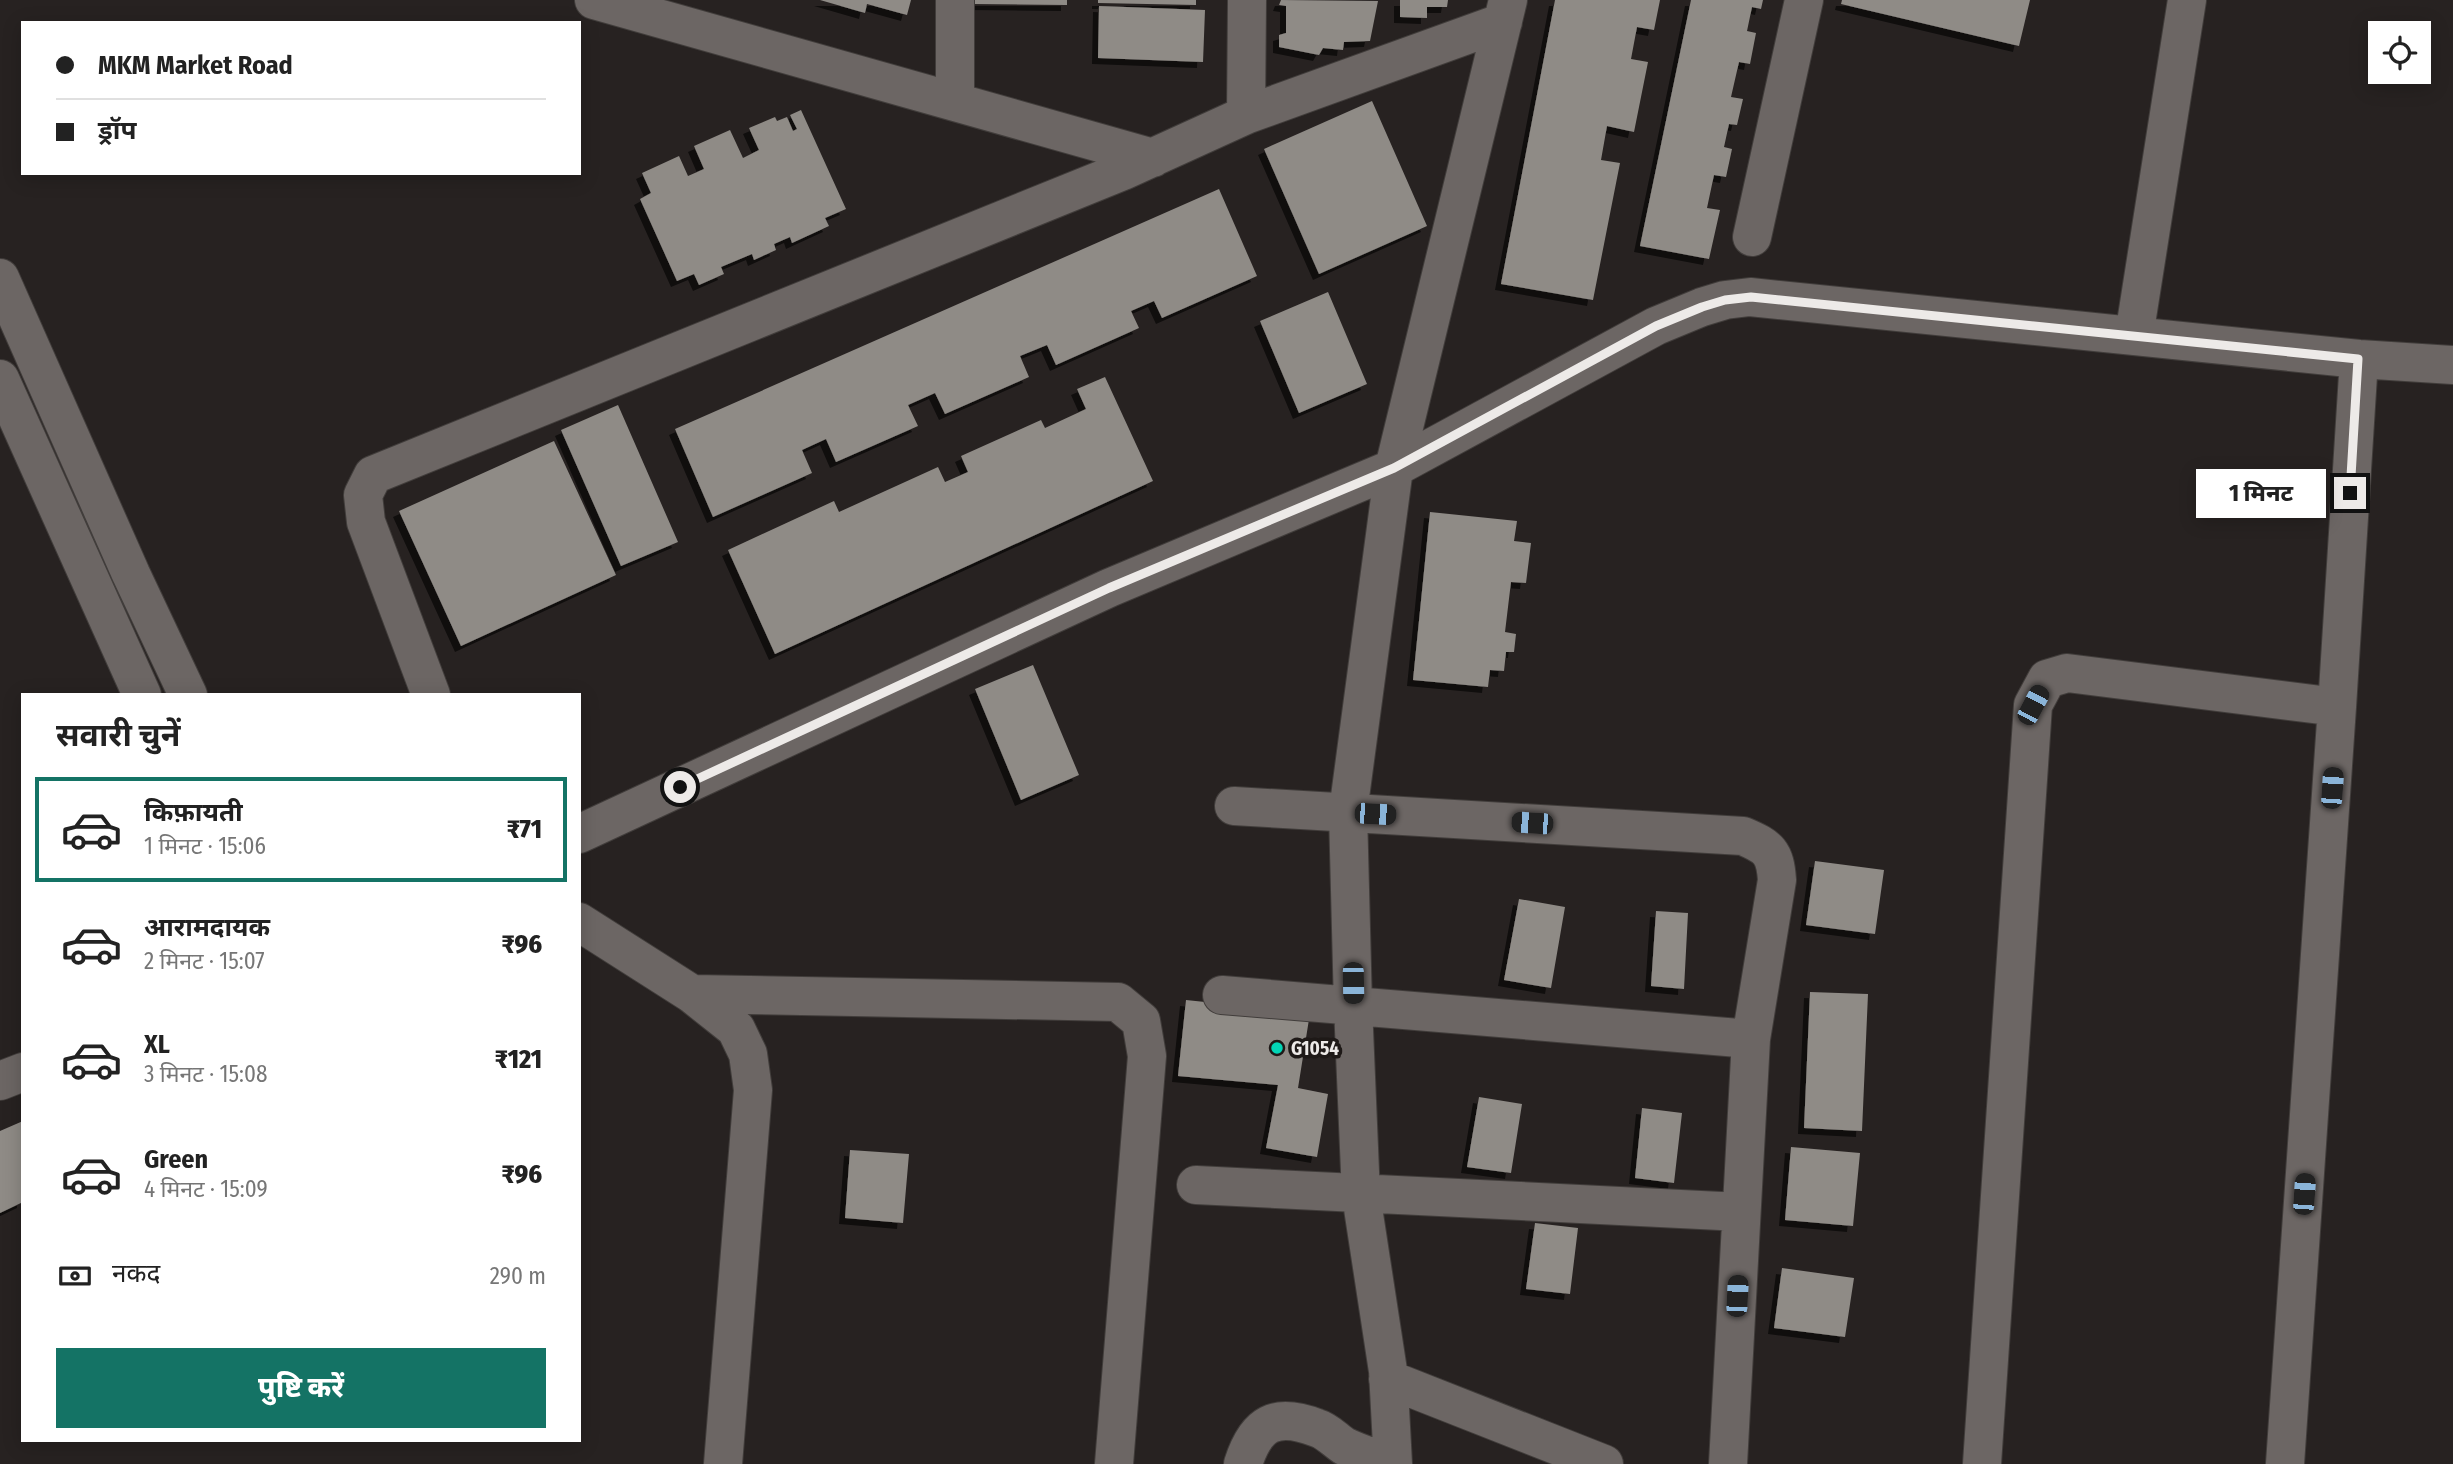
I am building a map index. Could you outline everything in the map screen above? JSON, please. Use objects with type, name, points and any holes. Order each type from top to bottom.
[{"type":"street","points":[[594,0],[1153,158]]},
{"type":"street","points":[[955,0],[955,102]]},
{"type":"street","points":[[1246,115],[1247,0]]},
{"type":"street","points":[[1752,237],[1804,0]]},
{"type":"street","points":[[2134,336],[2187,0]]},
{"type":"street","points":[[430,693],[366,522],[363,495],[373,475],[1153,158],[1246,115],[1506,11]]},
{"type":"street","points":[[1243,1464],[1249,1445],[1262,1428],[1284,1419],[1318,1428],[1345,1446],[1392,1464],[1388,1379],[1362,1195],[1348,812],[1394,468],[1506,11]]},
{"type":"street","points":[[0,278],[131,574],[187,693]]},
{"type":"street","points":[[581,833],[1109,588],[1394,468],[1656,326],[1725,300],[1751,297],[2358,359],[2453,365]]},
{"type":"street","points":[[2285,1464],[2358,359]]},
{"type":"street","points":[[0,379],[141,693]]},
{"type":"street","points":[[1982,1464],[2033,705],[2046,679],[2067,673],[2337,707]]},
{"type":"street","points":[[1234,806],[1743,836],[1763,844],[1776,861],[1777,880],[1751,1039],[1728,1464]]},
{"type":"street","points":[[581,923],[692,994],[736,1029],[748,1054],[753,1090],[723,1464]]},
{"type":"street","points":[[692,994],[1118,1003],[1141,1021],[1147,1056],[1114,1464]]},
{"type":"street","points":[[1222,995],[1751,1039]]},
{"type":"street","points":[[0,1081],[21,1073]]},
{"type":"street","points":[[1196,1185],[1741,1212]]},
{"type":"street","points":[[1388,1379],[1604,1464]]},
{"type":"building","points":[[820,0],[911,0],[907,15],[867,4],[865,13]]},
{"type":"building","points":[[970,0],[1067,0],[1067,5],[970,4]]},
{"type":"building","points":[[1098,0],[1196,0],[1196,5],[1098,3]]},
{"type":"building","points":[[1281,0],[1378,1],[1370,41],[1344,42],[1343,50],[1323,48],[1319,55],[1279,47],[1279,35],[1286,33],[1286,6],[1279,5]]},
{"type":"building","points":[[1400,0],[1448,0],[1447,7],[1427,7],[1427,18],[1400,17]]},
{"type":"building","points":[[1555,0],[1660,0],[1654,30],[1637,27],[1631,59],[1648,62],[1634,132],[1607,126],[1601,160],[1620,163],[1593,300],[1501,284]]},
{"type":"building","points":[[1691,0],[1763,0],[1761,9],[1752,7],[1747,31],[1756,33],[1750,64],[1739,62],[1731,97],[1743,99],[1737,125],[1729,124],[1724,147],[1732,149],[1726,177],[1714,175],[1707,208],[1720,210],[1709,259],[1640,246]]},
{"type":"building","points":[[1842,0],[2030,0],[2019,46],[1841,4]]},
{"type":"building","points":[[1099,6],[1205,10],[1203,62],[1098,58]]},
{"type":"building","points":[[1372,101],[1427,226],[1319,274],[1264,149]]},
{"type":"building","points":[[801,110],[846,209],[825,218],[829,226],[792,243],[790,237],[774,244],[776,250],[754,260],[752,254],[721,267],[724,274],[699,285],[694,274],[677,281],[640,199],[651,193],[642,173],[679,156],[688,176],[704,169],[694,146],[730,130],[743,158],[759,150],[749,128],[775,117],[777,121],[787,117],[793,131],[797,129],[790,115]]},
{"type":"building","points":[[1219,189],[1257,276],[1162,318],[1154,301],[1131,311],[1139,328],[1056,365],[1047,345],[1020,356],[1029,377],[945,414],[935,393],[908,405],[918,426],[836,462],[826,439],[802,450],[812,473],[713,517],[675,429]]},
{"type":"building","points":[[1328,292],[1367,384],[1299,413],[1260,321]]},
{"type":"building","points":[[1105,377],[1153,481],[775,654],[728,550],[834,501],[839,512],[938,467],[945,482],[968,472],[961,456],[1041,420],[1045,428],[1086,409],[1077,389]]},
{"type":"building","points":[[618,405],[678,542],[621,566],[561,430]]},
{"type":"building","points":[[554,441],[616,575],[461,646],[399,511]]},
{"type":"building","points":[[1430,512],[1517,521],[1514,541],[1531,543],[1526,583],[1511,582],[1505,632],[1516,634],[1514,652],[1506,652],[1504,671],[1490,670],[1488,687],[1413,680]]},
{"type":"building","points":[[1033,665],[1079,775],[1021,800],[975,689]]},
{"type":"building","points":[[1815,861],[1884,870],[1875,934],[1806,925]]},
{"type":"building","points":[[1519,899],[1565,907],[1551,988],[1504,980]]},
{"type":"building","points":[[1656,911],[1688,913],[1684,989],[1651,986]]},
{"type":"building","points":[[1810,992],[1868,994],[1862,1131],[1804,1128]]},
{"type":"building","points":[[1186,1000],[1310,1013],[1298,1088],[1328,1094],[1317,1157],[1266,1148],[1278,1085],[1178,1076]]},
{"type":"building","points":[[1479,1097],[1522,1104],[1511,1173],[1467,1167]]},
{"type":"building","points":[[1642,1108],[1682,1113],[1674,1183],[1635,1178]]},
{"type":"building","points":[[21,1122],[21,1203],[0,1213],[0,1131]]},
{"type":"building","points":[[1791,1147],[1860,1153],[1853,1226],[1785,1220]]},
{"type":"building","points":[[850,1150],[909,1154],[903,1223],[845,1218]]},
{"type":"building","points":[[1535,1223],[1578,1228],[1570,1294],[1526,1289]]},
{"type":"building","points":[[1782,1268],[1854,1278],[1845,1337],[1774,1328]]},
{"type":"place","name":"G1054","points":[[1277,1048]]},
{"type":"route","points":[[680,787],[1109,588],[1394,468],[1656,326],[1725,300],[1751,297],[2358,359],[2350,493]]}]
